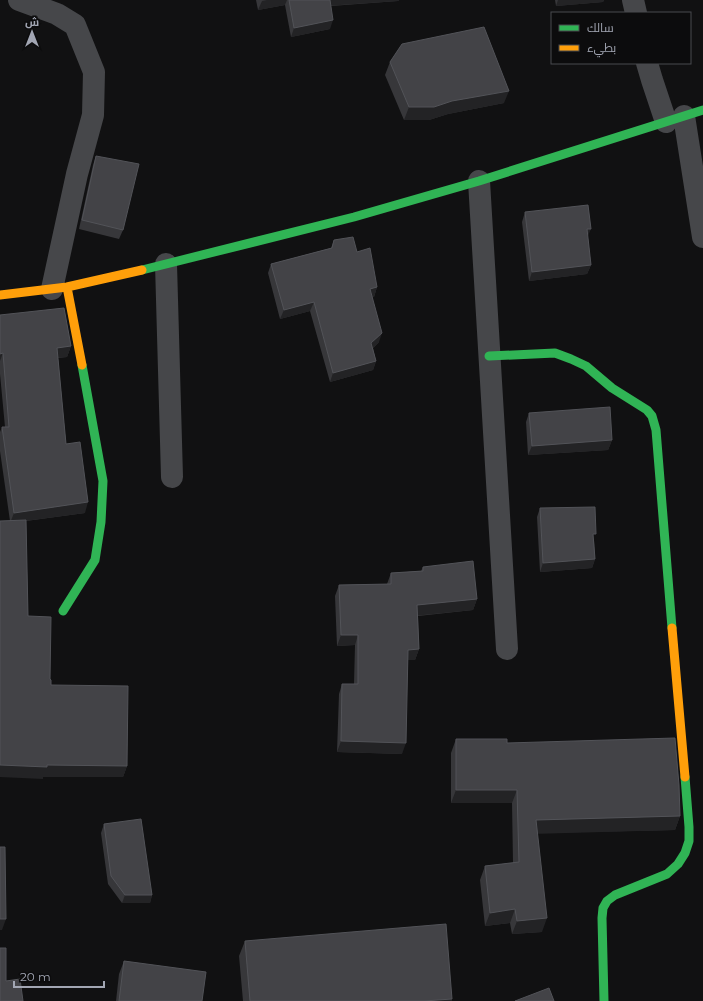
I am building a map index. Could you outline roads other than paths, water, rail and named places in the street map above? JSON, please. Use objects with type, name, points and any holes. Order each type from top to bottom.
[{"type":"street","points":[[19,0],[57,14],[75,25],[94,72],[93,115],[77,174],[60,288],[103,481],[101,522],[95,560],[63,611]]},
{"type":"street","points":[[633,0],[636,12]]},
{"type":"street","points":[[647,64],[652,80],[684,116],[703,237]]},
{"type":"street","points":[[0,295],[60,288],[166,264],[354,217],[479,181],[684,116]]},
{"type":"street","points":[[479,181],[507,649]]},
{"type":"street","points":[[166,264],[172,477]]},
{"type":"street","points":[[489,356],[555,353],[571,359],[586,366],[600,376],[612,388],[647,410],[655,423],[689,841],[685,853],[678,864],[667,874],[615,895],[607,901],[603,908],[604,1001]]}]
